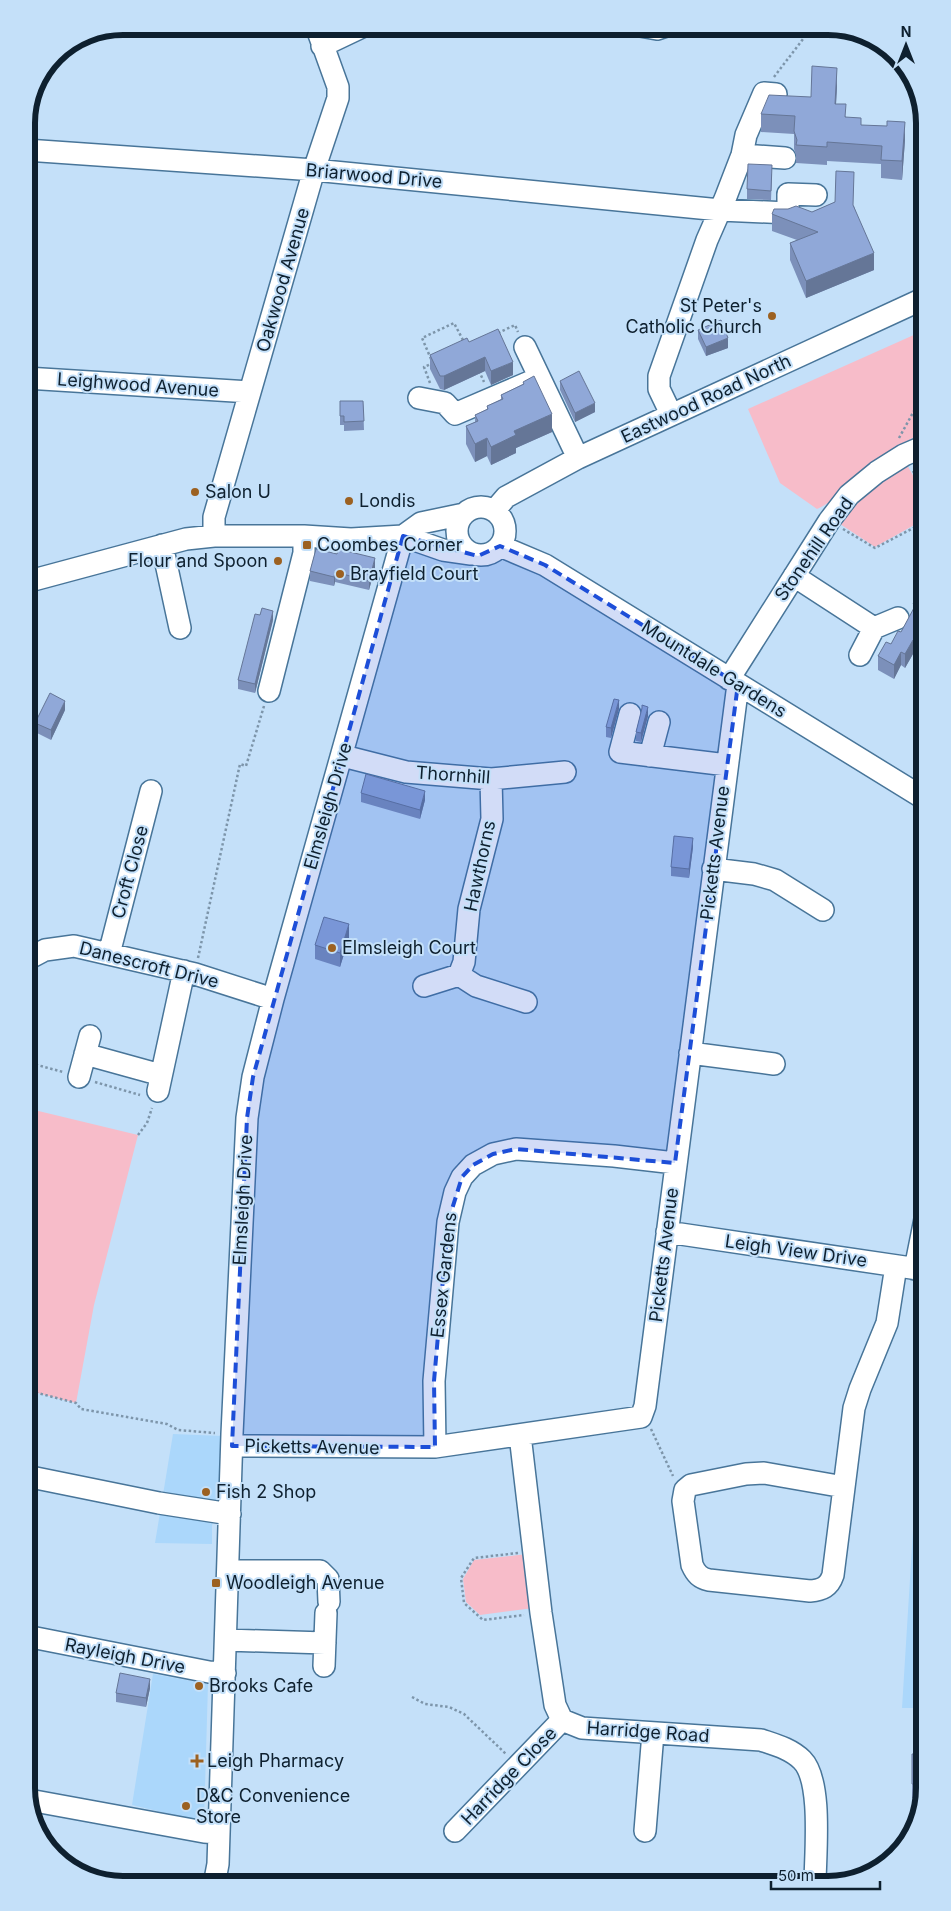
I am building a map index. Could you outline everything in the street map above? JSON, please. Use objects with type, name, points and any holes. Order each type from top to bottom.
[{"type":"street","name":"Oakwood Avenue","points":[[214,536],[214,517],[314,170],[338,98],[338,87],[319,36]]},
{"type":"street","points":[[672,414],[659,389],[659,376],[707,240],[742,155],[746,136],[764,93],[775,86]]},
{"type":"street","name":"Briarwood Drive","points":[[35,151],[314,170],[720,210],[788,213],[788,194],[816,195]]},
{"type":"street","points":[[742,155],[785,158]]},
{"type":"street","name":"Eastwood Road North","points":[[494,511],[506,497],[578,458],[916,302]]},
{"type":"street","points":[[525,347],[578,458]]},
{"type":"street","points":[[424,398],[446,403],[455,414],[539,378]]},
{"type":"street","name":"Leighwood Avenue","points":[[35,379],[250,392]]},
{"type":"street","name":"Stonehill Road","points":[[733,681],[794,576],[829,521],[849,495],[877,472],[916,450]]},
{"type":"street","points":[[35,580],[186,539],[214,536],[304,536],[350,539],[403,536],[444,550],[478,556],[494,552],[500,546],[504,539],[504,524],[494,511],[479,507],[464,514],[421,523],[403,536]]},
{"type":"street","points":[[464,514],[459,520],[457,535],[459,543],[471,554]]},
{"type":"street","points":[[269,690],[304,552],[304,536]]},
{"type":"street","name":"Elmsleigh Drive","points":[[216,1876],[218,1864],[232,1440],[247,1118],[253,1078],[273,999],[343,756],[403,536]]},
{"type":"street","points":[[162,545],[180,628]]},
{"type":"street","name":"Mountdale Gardens","points":[[500,546],[545,565],[916,793]]},
{"type":"street","points":[[794,576],[874,628]]},
{"type":"street","points":[[860,655],[874,628],[898,618]]},
{"type":"street","name":"Picketts Avenue","points":[[232,1440],[435,1447],[641,1417],[645,1406],[727,765],[733,681]]},
{"type":"street","points":[[630,714],[620,752],[727,765]]},
{"type":"street","points":[[650,756],[659,722]]},
{"type":"street","name":"Thornhill","points":[[343,756],[406,772],[491,779],[565,772]]},
{"type":"street","name":"Hawthorns","points":[[459,975],[464,962],[469,909],[492,819],[491,779]]},
{"type":"street","name":"Croft Close","points":[[109,954],[151,790]]},
{"type":"street","points":[[713,869],[754,874],[775,880],[824,910]]},
{"type":"street","name":"Danescroft Drive","points":[[35,956],[46,950],[74,946],[190,973],[273,999]]},
{"type":"street","points":[[78,1077],[88,1045],[160,1083],[190,973]]},
{"type":"street","points":[[424,986],[459,975],[476,986],[526,1002]]},
{"type":"street","points":[[690,1053],[774,1064]]},
{"type":"street","name":"Essex Gardens","points":[[435,1447],[434,1381],[447,1232],[450,1208],[462,1178],[473,1165],[493,1154],[516,1149],[614,1156],[675,1163]]},
{"type":"street","name":"Leigh View Drive","points":[[667,1232],[912,1268]]},
{"type":"street","points":[[844,1487],[764,1473],[696,1482],[685,1490],[684,1501],[692,1565],[696,1573],[701,1578],[810,1591],[826,1587],[831,1581],[833,1575],[854,1408],[860,1389],[912,1268],[916,1253]]},
{"type":"street","name":"Harridge Road","points":[[520,1435],[541,1613],[555,1704],[562,1720],[582,1728],[761,1740],[790,1750],[803,1761],[811,1773],[815,1790],[814,1876]]},
{"type":"street","points":[[35,1478],[230,1514]]},
{"type":"street","points":[[229,1571],[320,1571],[328,1579],[324,1666]]},
{"type":"street","name":"Rayleigh Drive","points":[[35,1638],[200,1670],[225,1673]]},
{"type":"street","points":[[226,1640],[325,1644]]},
{"type":"street","name":"Harridge Close","points":[[455,1831],[562,1720]]},
{"type":"street","points":[[645,1831],[652,1733]]},
{"type":"street","points":[[37,1804],[219,1833]]},
{"type":"path","points":[[775,86],[806,35]]},
{"type":"path","points":[[424,398],[431,385],[424,367],[433,363],[422,338],[454,323],[467,347]]},
{"type":"path","points":[[491,336],[515,325],[525,347]]},
{"type":"path","points":[[475,364],[492,398]]},
{"type":"path","points":[[916,407],[896,441],[916,477]]},
{"type":"path","points":[[829,521],[875,548],[916,527]]},
{"type":"path","points":[[190,973],[240,764],[246,766],[269,690]]},
{"type":"path","points":[[138,1135],[147,1123],[160,1083]]},
{"type":"path","points":[[35,1392],[76,1403],[80,1409],[167,1424],[178,1430],[232,1440]]},
{"type":"path","points":[[641,1417],[652,1430],[676,1481],[685,1490]]},
{"type":"path","points":[[534,1550],[474,1558],[461,1578],[464,1603],[483,1620],[541,1613]]},
{"type":"path","points":[[412,1697],[425,1704],[449,1707],[464,1714],[518,1765]]},
{"type":"highlighted area","points":[[403,536],[478,556],[500,546],[545,565],[738,684],[675,1163],[516,1149],[493,1154],[473,1165],[462,1177],[448,1222],[434,1381],[435,1447],[232,1446],[247,1118],[253,1077]]},
{"type":"shaded area","points":[[916,334],[916,436],[871,463],[824,506],[817,509],[780,483],[748,409]]},
{"type":"shaded area","points":[[906,463],[916,481],[916,524],[875,547],[837,522],[863,494]]},
{"type":"shaded area","points":[[35,1110],[138,1135],[94,1305],[76,1403],[35,1392]]},
{"type":"shaded area","points":[[173,1434],[222,1436],[218,1501],[212,1526],[212,1544],[155,1543]]},
{"type":"shaded area","points":[[916,1482],[916,1708],[902,1708]]},
{"type":"shaded area","points":[[527,1554],[534,1608],[480,1615],[466,1602],[463,1579],[474,1560]]},
{"type":"shaded area","points":[[153,1674],[208,1684],[204,1822],[132,1805]]},
{"type":"building","points":[[812,66],[837,68],[835,104],[846,104],[845,117],[861,118],[861,125],[887,126],[887,121],[905,122],[902,161],[881,160],[882,146],[827,142],[827,147],[796,145],[797,140],[794,131],[795,116],[761,114],[769,95],[811,97]]},
{"type":"building","points":[[748,164],[772,165],[771,191],[747,189]]},
{"type":"building","points":[[836,171],[854,172],[853,205],[874,253],[806,281],[790,243],[818,232],[772,214],[774,209],[788,209],[796,206],[812,212],[835,202]]},
{"type":"building","points":[[721,320],[728,338],[706,347],[698,330]]},
{"type":"building","points":[[498,329],[513,362],[491,371],[485,357],[444,376],[440,376],[430,355],[467,338],[469,342]]},
{"type":"building","points":[[579,371],[595,403],[575,413],[560,381]]},
{"type":"building","points":[[534,376],[552,414],[514,431],[516,435],[491,447],[487,438],[475,444],[466,426],[478,421],[475,415],[488,409],[487,406],[503,399],[501,395],[524,384],[523,382]]},
{"type":"building","points":[[340,401],[363,401],[364,421],[344,422],[344,416],[340,416]]},
{"type":"building","points":[[316,549],[337,554],[338,549],[375,558],[369,581],[335,572],[334,577],[310,571]]},
{"type":"building","points":[[916,599],[916,640],[915,642],[913,640],[905,654],[901,652],[894,665],[878,656],[886,642],[891,644],[898,631],[901,632],[915,606],[913,604]]},
{"type":"building","points":[[262,608],[273,611],[255,684],[238,680],[255,614],[260,615]]},
{"type":"building","points":[[50,693],[65,701],[51,730],[35,723]]},
{"type":"building","points":[[614,699],[619,700],[611,728],[606,727]]},
{"type":"building","points":[[642,705],[648,707],[641,733],[636,732]]},
{"type":"building","points":[[366,774],[425,791],[420,810],[361,793]]},
{"type":"building","points":[[674,836],[693,838],[689,869],[671,867]]},
{"type":"building","points":[[324,917],[349,924],[340,953],[315,945]]},
{"type":"building","points":[[120,1673],[150,1679],[146,1698],[116,1693]]},
{"type":"building","points":[[912,1754],[916,1754],[916,1784],[912,1784]]},
{"type":"place","name":"St Peter's Catholic Church","points":[[772,316]]},
{"type":"place","name":"Salon U","points":[[195,492]]},
{"type":"place","name":"Londis","points":[[349,501]]},
{"type":"place","name":"Coombes Corner","points":[[307,545]]},
{"type":"place","name":"Flour and Spoon","points":[[278,561]]},
{"type":"place","name":"Brayfield Court","points":[[340,574]]},
{"type":"place","name":"Elmsleigh Court","points":[[332,948]]},
{"type":"place","name":"Fish 2 Shop","points":[[206,1492]]},
{"type":"place","name":"Woodleigh Avenue","points":[[216,1583]]},
{"type":"place","name":"Brooks Cafe","points":[[199,1686]]},
{"type":"place","name":"Leigh Pharmacy","points":[[197,1761]]},
{"type":"place","name":"D&C Convenience Store","points":[[186,1806]]}]
